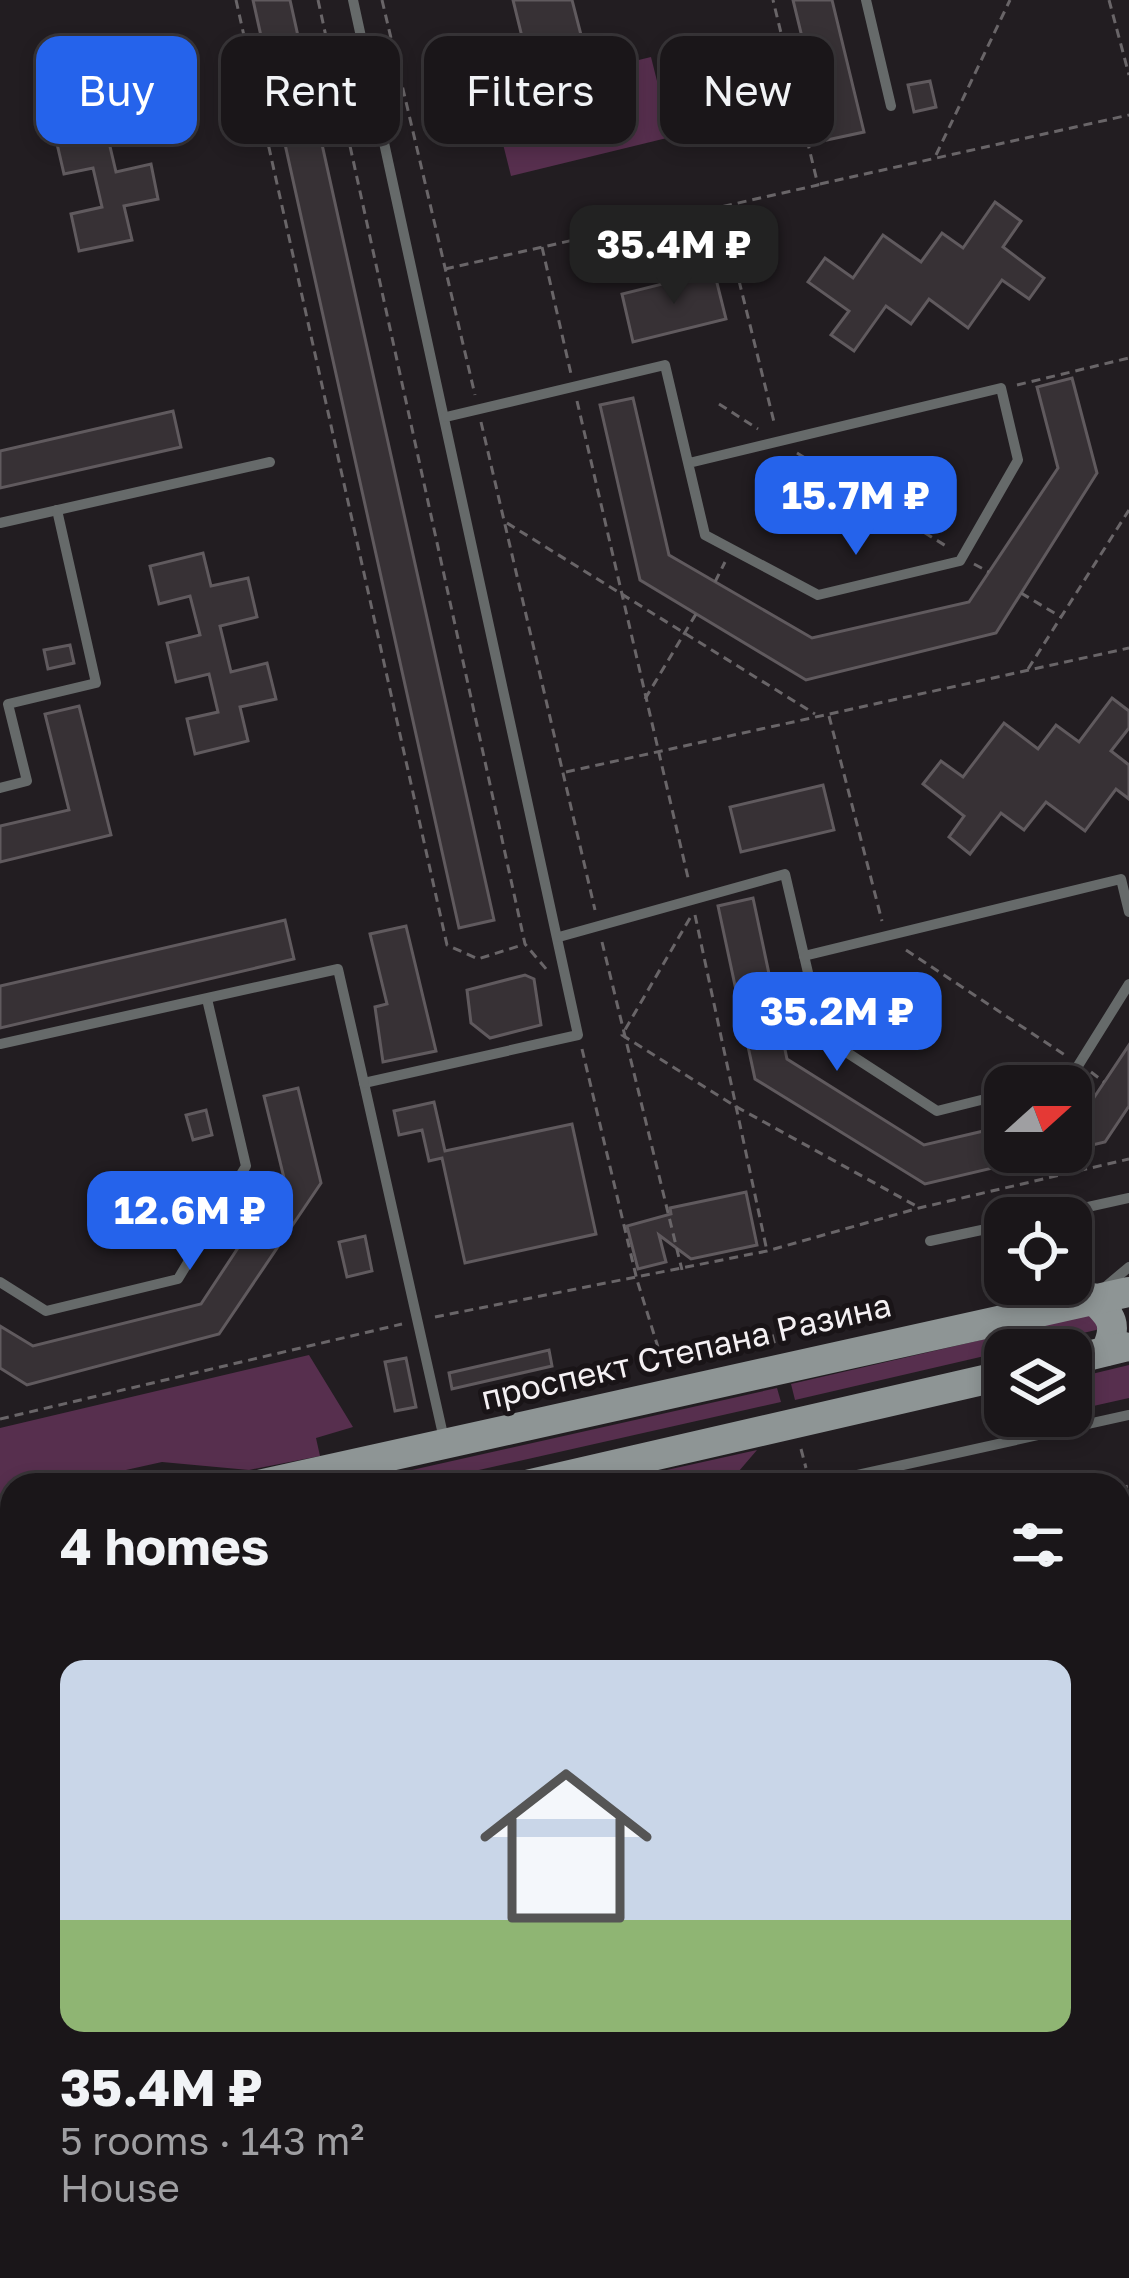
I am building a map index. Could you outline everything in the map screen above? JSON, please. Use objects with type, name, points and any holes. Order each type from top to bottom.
[{"type":"main road","name":"проспект Степана Разина","points":[[1092,1298],[1129,1292]]},
{"type":"main road","points":[[1092,1298],[1112,1317],[1118,1349]]},
{"type":"main road","name":"проспект Степана Разина","points":[[311,1473],[1060,1305]]},
{"type":"main road","points":[[579,1473],[984,1381]]},
{"type":"lane","points":[[353,0],[578,1035],[364,1083]]},
{"type":"lane","points":[[866,0],[891,106]]},
{"type":"lane","points":[[446,417],[665,365],[705,536],[818,595],[962,556],[1018,460],[1001,388],[688,463]]},
{"type":"lane","points":[[0,523],[270,462]]},
{"type":"lane","points":[[0,788],[27,781],[8,704],[96,683],[57,510]]},
{"type":"lane","points":[[559,937],[785,874],[823,1037],[937,1111],[984,1099]]},
{"type":"lane","points":[[804,956],[1121,879],[1129,912]]},
{"type":"lane","points":[[0,1045],[338,969],[444,1442]]},
{"type":"lane","points":[[1078,1065],[1129,984]]},
{"type":"lane","points":[[0,1282],[46,1311],[178,1279],[246,1166],[207,999]]},
{"type":"lane","points":[[1092,1206],[1129,1198]]},
{"type":"lane","points":[[930,1241],[984,1229]]},
{"type":"lane","points":[[1092,1298],[1129,1267]]},
{"type":"lane","points":[[866,1473],[1129,1414]]},
{"type":"path","points":[[236,0],[447,945],[478,959],[526,944]]},
{"type":"path","points":[[318,0],[526,944],[557,982]]},
{"type":"path","points":[[382,0],[622,1035],[682,1270]]},
{"type":"path","points":[[773,0],[818,185]]},
{"type":"path","points":[[934,159],[1010,0]]},
{"type":"path","points":[[1109,0],[1129,75]]},
{"type":"path","points":[[445,269],[1129,115]]},
{"type":"path","points":[[721,207],[778,441]]},
{"type":"path","points":[[542,247],[692,900]]},
{"type":"path","points":[[1016,386],[1129,358]]},
{"type":"path","points":[[719,404],[989,572]]},
{"type":"path","points":[[1027,670],[1129,510]]},
{"type":"path","points":[[505,522],[819,716]]},
{"type":"path","points":[[715,582],[727,559]]},
{"type":"path","points":[[1022,592],[1061,617]]},
{"type":"path","points":[[644,701],[696,614]]},
{"type":"path","points":[[564,772],[1129,648]]},
{"type":"path","points":[[622,1035],[694,910],[767,1251]]},
{"type":"path","points":[[578,1035],[637,1280],[662,1360],[772,1334]]},
{"type":"path","points":[[622,1035],[735,1106],[920,1208]]},
{"type":"path","points":[[0,1419],[418,1320],[767,1251],[920,1208],[1129,1160]]},
{"type":"shaded area","points":[[651,57],[660,93],[660,140],[511,176],[503,144],[636,144],[636,61]]},
{"type":"shaded area","points":[[1093,1314],[1102,1327],[1092,1331],[1028,1329]]},
{"type":"shaded area","points":[[984,1339],[984,1356],[795,1400],[791,1384]]},
{"type":"shaded area","points":[[309,1355],[353,1427],[316,1438],[320,1456],[249,1470],[162,1462],[112,1473],[0,1473],[0,1428]]},
{"type":"shaded area","points":[[1129,1365],[1129,1398],[1092,1406],[1092,1374]]},
{"type":"shaded area","points":[[777,1388],[781,1402],[465,1473],[398,1473]]},
{"type":"shaded area","points":[[757,1450],[737,1473],[653,1473]]},
{"type":"building","points":[[253,0],[290,0],[298,36],[261,36]]},
{"type":"building","points":[[513,0],[572,0],[581,35],[522,36]]},
{"type":"building","points":[[793,0],[832,0],[864,132],[834,138],[834,36],[802,36]]},
{"type":"building","points":[[930,81],[936,107],[914,112],[908,85]]},
{"type":"building","points":[[57,144],[109,144],[116,172],[151,164],[158,199],[124,206],[132,240],[79,251],[71,214],[102,207],[93,168],[64,174]]},
{"type":"building","points":[[285,144],[322,144],[494,920],[459,928]]},
{"type":"building","points":[[995,202],[1021,221],[1003,247],[1044,278],[1029,299],[1002,280],[968,328],[929,299],[911,324],[886,306],[854,351],[831,335],[849,311],[808,282],[825,258],[853,278],[883,235],[921,262],[942,233],[963,248]]},
{"type":"building","points":[[714,271],[726,319],[633,342],[622,294]]},
{"type":"building","points":[[1072,378],[1097,473],[996,633],[806,680],[640,580],[600,405],[633,398],[669,555],[812,638],[969,602],[1058,468],[1037,387]]},
{"type":"building","points":[[173,411],[181,447],[0,488],[0,451]]},
{"type":"building","points":[[203,553],[211,586],[248,578],[257,617],[220,626],[231,672],[267,663],[276,699],[240,707],[248,741],[195,754],[187,719],[218,712],[209,674],[176,682],[167,643],[200,635],[190,596],[159,604],[150,566]]},
{"type":"building","points":[[70,645],[74,663],[48,669],[44,650]]},
{"type":"building","points":[[1112,698],[1129,711],[1129,728],[1111,751],[1129,765],[1129,799],[1116,789],[1085,831],[1046,802],[1024,830],[1001,813],[970,854],[949,837],[964,816],[923,784],[941,761],[963,777],[1004,723],[1038,749],[1056,725],[1079,742]]},
{"type":"building","points":[[79,706],[111,835],[0,862],[0,826],[69,810],[45,714]]},
{"type":"building","points":[[823,785],[834,830],[741,852],[730,807]]},
{"type":"building","points":[[753,898],[787,1059],[924,1145],[984,1131],[984,1170],[925,1184],[755,1079],[718,906]]},
{"type":"building","points":[[285,920],[294,959],[0,1028],[0,986]]},
{"type":"building","points":[[406,926],[436,1051],[383,1062],[375,1007],[387,1004],[370,934]]},
{"type":"building","points":[[525,975],[534,979],[541,1025],[490,1038],[471,1023],[467,990]]},
{"type":"building","points":[[1129,1045],[1129,1106],[1105,1142],[1092,1145],[1092,1100]]},
{"type":"building","points":[[298,1088],[321,1183],[219,1334],[27,1385],[0,1368],[0,1326],[33,1346],[201,1304],[284,1178],[264,1096]]},
{"type":"building","points":[[434,1102],[445,1151],[572,1124],[596,1234],[465,1263],[442,1158],[429,1161],[422,1130],[399,1135],[394,1111]]},
{"type":"building","points":[[206,1110],[212,1135],[193,1140],[186,1115]]},
{"type":"building","points":[[746,1192],[757,1245],[691,1259],[659,1235],[666,1262],[638,1269],[627,1226],[671,1214],[670,1208]]},
{"type":"building","points":[[365,1236],[372,1271],[347,1277],[339,1242]]},
{"type":"building","points":[[549,1350],[552,1366],[452,1389],[449,1373]]},
{"type":"building","points":[[406,1358],[416,1407],[395,1411],[385,1362]]}]
